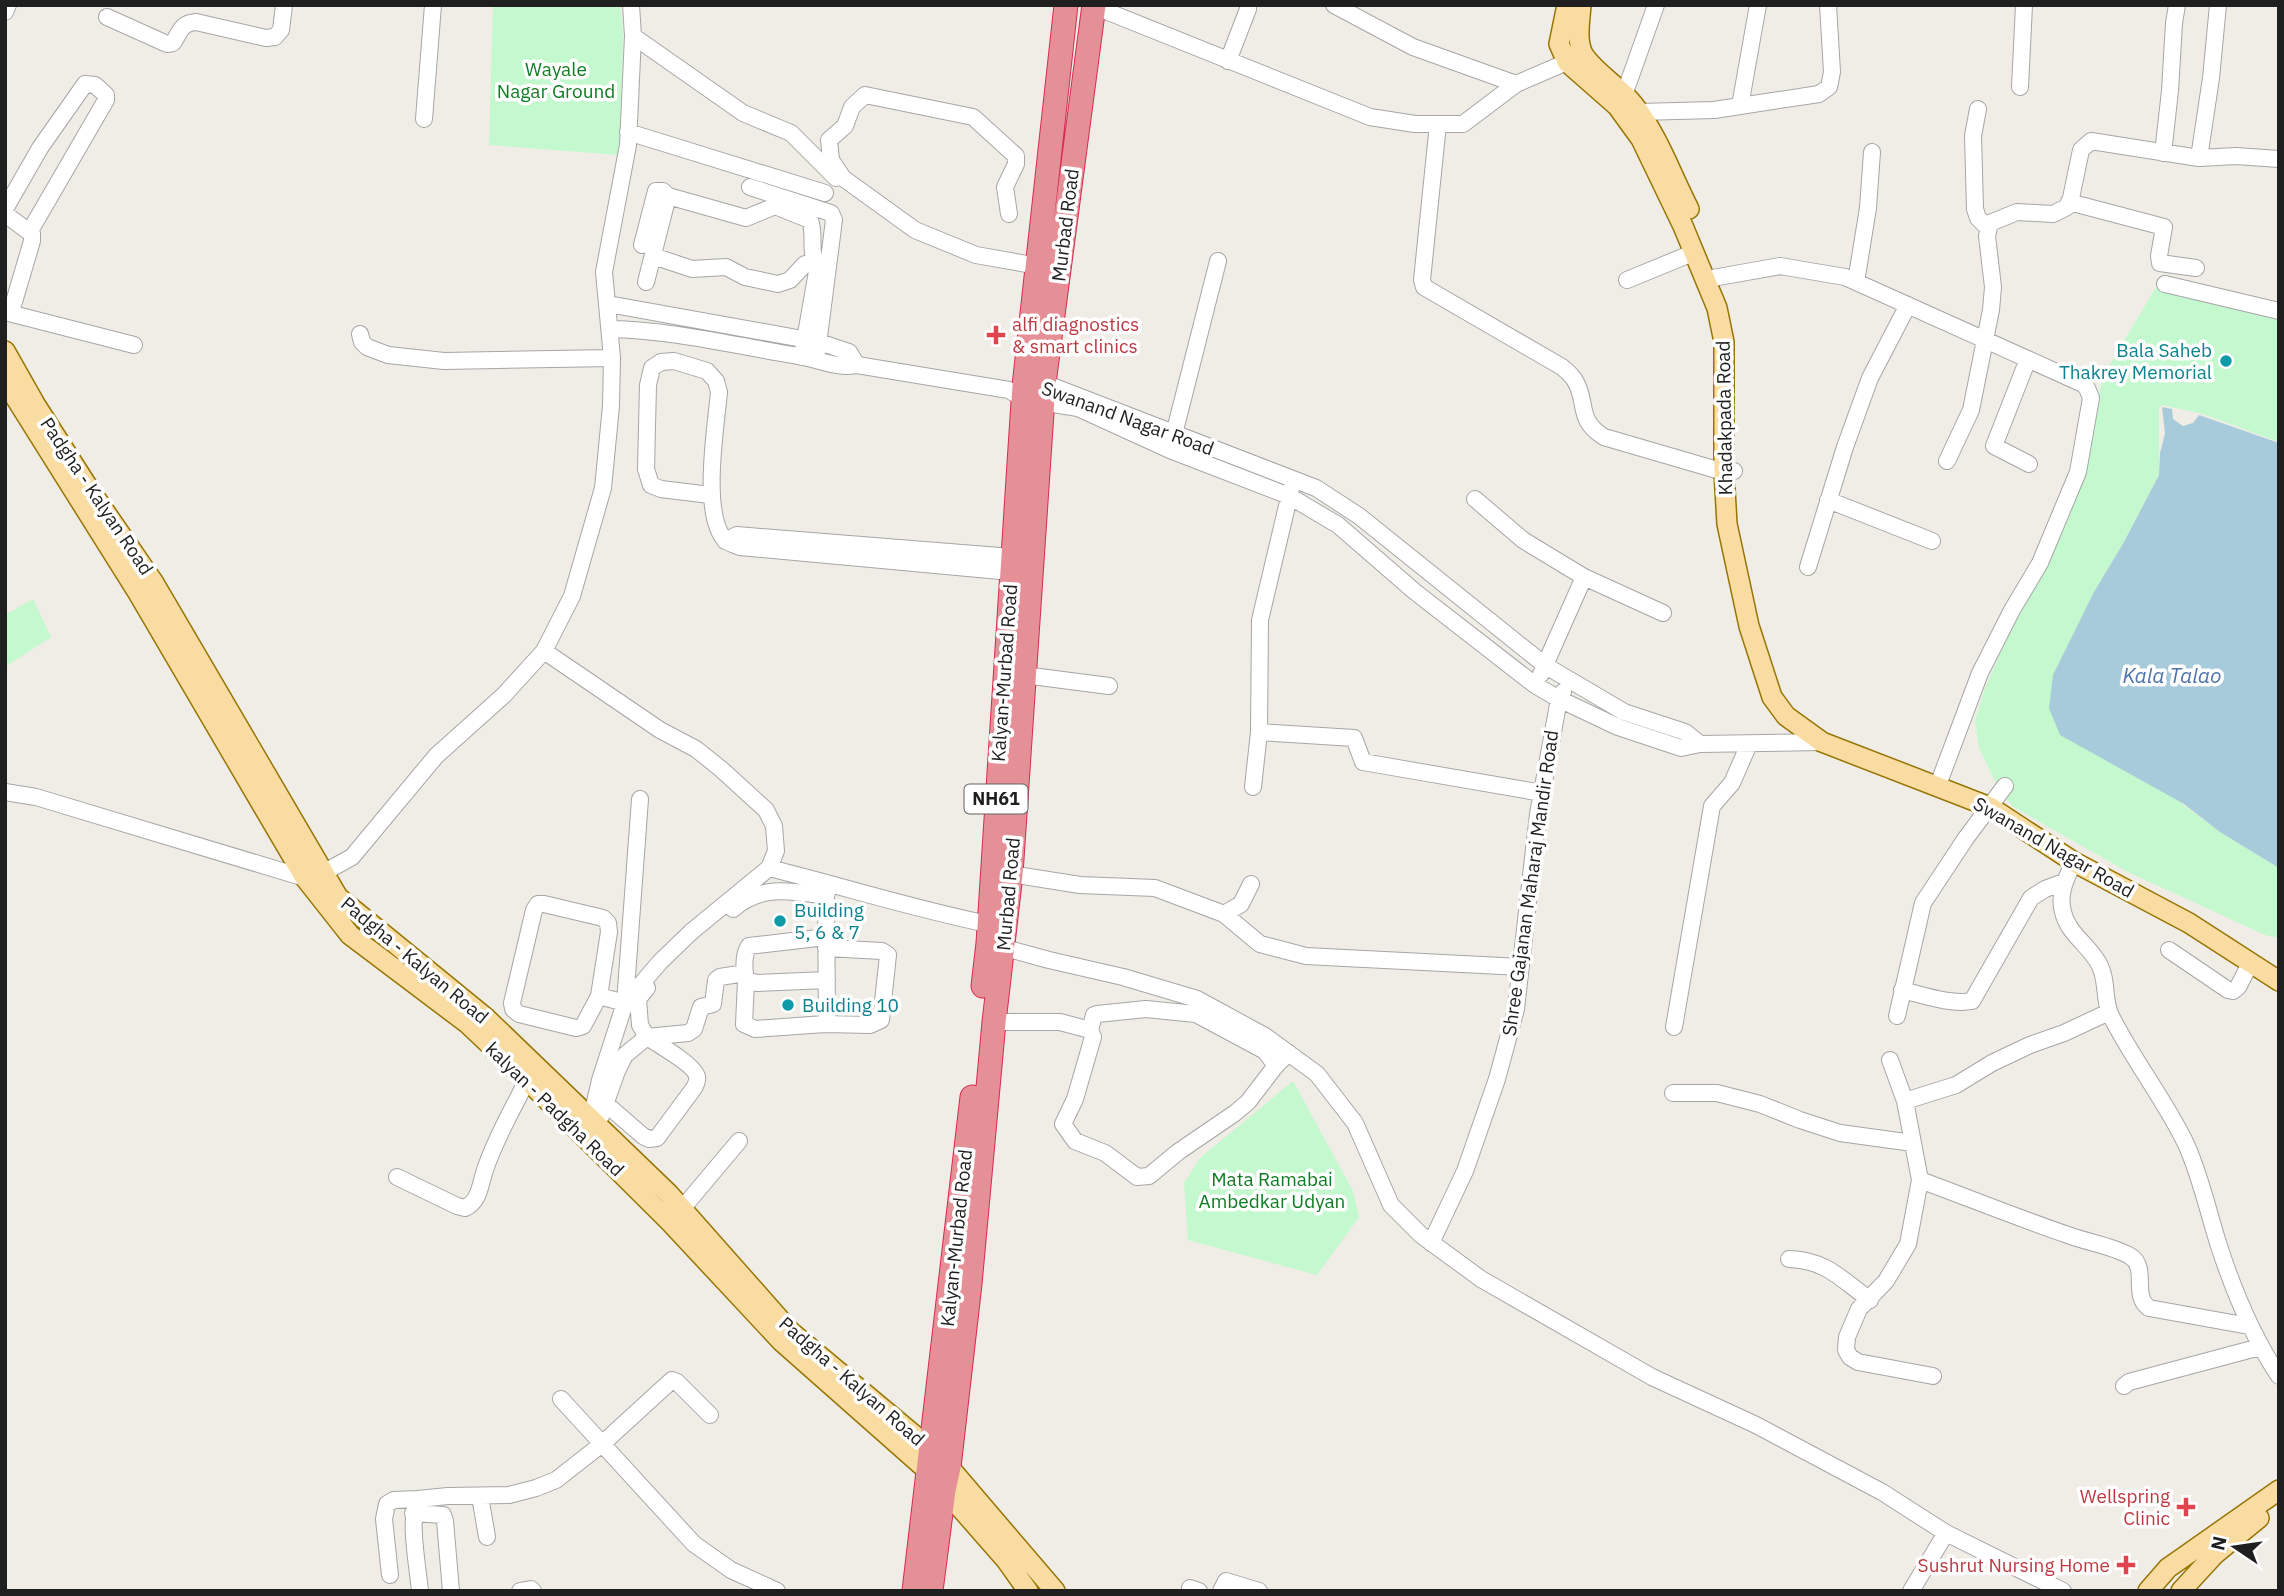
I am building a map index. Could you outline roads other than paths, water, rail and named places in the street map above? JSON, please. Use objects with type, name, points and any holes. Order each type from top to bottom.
[{"type":"highway","name":"Kalyan-Murbad Road","points":[[973,1163],[996,936],[1009,749],[1012,564],[1038,266],[1066,5]]},
{"type":"highway","name":"Murbad Road","points":[[944,1490],[936,1463],[973,1163],[994,1022],[996,936],[1011,874],[1009,749],[1024,676],[1029,392],[1093,6]]},
{"type":"highway","name":"NH61","points":[[915,1591],[936,1463]]},
{"type":"highway","name":"NH61","points":[[931,1591],[944,1490]]},
{"type":"main road","points":[[1573,15],[1575,56]]},
{"type":"main road","name":"Khadakpada Road","points":[[1575,56],[1591,62],[1624,95],[1679,203],[1713,278],[1731,340],[1729,472],[1732,523],[1783,710]]},
{"type":"main road","name":"Khadakpada Road","points":[[1575,56],[1617,106],[1633,115]]},
{"type":"main road","name":"Khadakpada Road","points":[[1679,203],[1695,252],[1713,278]]},
{"type":"main road","name":"Padgha - Kalyan Road","points":[[5,351],[35,404],[88,486],[146,588]]},
{"type":"main road","name":"kalyan - Padgha Road","points":[[5,381],[146,588],[350,936],[473,1017],[527,1080],[592,1127],[786,1337],[936,1463]]},
{"type":"main road","points":[[1783,710],[1822,742]]},
{"type":"main road","name":"Swanand Nagar Road","points":[[1822,742],[1990,807],[2074,862],[2189,923],[2279,981]]},
{"type":"main road","name":"Padgha - Kalyan Road","points":[[473,1017],[592,1127]]},
{"type":"main road","points":[[936,1463],[1014,1554],[1028,1591]]},
{"type":"main road","points":[[944,1490],[1055,1591]]},
{"type":"main road","points":[[2148,1591],[2168,1568],[2279,1490]]},
{"type":"main road","points":[[2180,1591],[2214,1555],[2279,1503]]},
{"type":"street","points":[[5,12],[8,5]]},
{"type":"street","points":[[107,17],[167,44],[173,43],[181,27],[196,22],[266,38],[275,37],[281,30],[284,5]]},
{"type":"street","points":[[424,119],[433,5]]},
{"type":"street","points":[[5,792],[36,797],[314,876],[352,857],[436,756],[504,695],[544,651],[572,596],[603,488],[611,406],[612,358],[604,272],[628,132],[633,36],[631,5]]},
{"type":"street","points":[[1334,5],[1413,47],[1517,84]]},
{"type":"street","points":[[1624,95],[1656,5]]},
{"type":"street","points":[[1740,106],[1758,5]]},
{"type":"street","points":[[1633,115],[1714,110],[1819,94],[1829,87],[1832,72],[1828,5]]},
{"type":"street","points":[[2020,87],[2024,5]]},
{"type":"street","points":[[2163,153],[2174,23],[2178,5]]},
{"type":"street","points":[[2199,158],[2218,5]]},
{"type":"street","points":[[1093,6],[1370,117],[1415,124],[1463,124],[1517,84],[1575,56]]},
{"type":"street","points":[[1228,61],[1248,9]]},
{"type":"street","points":[[633,36],[743,113],[791,133],[854,197]]},
{"type":"street","points":[[5,209],[40,148],[85,84],[95,85],[106,95],[107,100],[30,231],[32,241],[8,312],[134,345]]},
{"type":"street","points":[[1009,214],[1005,187],[1016,164],[1016,156],[974,117],[865,95],[852,107],[845,126],[829,140],[831,160],[843,178],[915,230],[976,255],[1038,266]]},
{"type":"street","points":[[1978,109],[1973,136],[1975,209],[1978,218],[1988,228]]},
{"type":"street","points":[[1438,124],[1422,279],[1424,288],[1562,367],[1575,380],[1586,421],[1591,429],[1604,437],[1729,472]]},
{"type":"street","points":[[628,132],[825,193]]},
{"type":"street","points":[[1947,461],[1971,410],[1991,310],[1993,287],[1988,228],[1990,223],[2017,212],[2062,212],[2069,202],[2081,150],[2091,141],[2199,158],[2236,156],[2279,159]]},
{"type":"street","points":[[1856,282],[1868,208],[1872,152]]},
{"type":"street","points":[[750,187],[831,213],[834,220],[809,358]]},
{"type":"street","points":[[642,329],[648,288],[647,250],[656,191],[663,191],[668,196],[746,218],[775,206],[810,220],[814,229],[812,257],[818,266],[812,341]]},
{"type":"street","points":[[2069,202],[2164,227],[2160,263],[2196,268]]},
{"type":"street","points":[[5,214],[30,231]]},
{"type":"street","points":[[647,250],[692,269],[726,267],[744,277],[778,284],[790,280],[805,264],[818,266]]},
{"type":"street","points":[[1627,280],[1695,252]]},
{"type":"street","points":[[1170,450],[1218,261]]},
{"type":"street","points":[[1713,278],[1780,266],[1845,277],[2083,384],[2090,393],[2090,412],[2078,472],[2040,563],[1980,673],[1938,785]]},
{"type":"street","points":[[2165,284],[2279,311]]},
{"type":"street","points":[[608,304],[812,341],[849,352],[857,365]]},
{"type":"street","points":[[1808,566],[1870,378],[1908,306]]},
{"type":"street","points":[[610,329],[642,329],[847,367],[857,365],[1029,392]]},
{"type":"street","points":[[360,334],[367,347],[388,355],[444,361],[612,358]]},
{"type":"street","points":[[2028,359],[1994,446],[2029,464]]},
{"type":"street","points":[[710,495],[661,489],[651,485],[646,469],[648,385],[652,368],[661,362],[674,361],[707,371],[716,382],[719,391],[710,495],[717,524],[725,541],[737,535],[820,547],[1012,564]]},
{"type":"street","name":"Swanand Nagar Road","points":[[1029,392],[1175,434],[1218,459],[1292,488],[1414,591],[1535,685],[1559,699],[1660,731],[1685,732],[1700,744],[1822,742]]},
{"type":"street","name":"Swanand Nagar Road","points":[[1029,392],[1078,408],[1170,450],[1218,459]]},
{"type":"street","points":[[1253,787],[1259,732],[1260,620],[1292,488]]},
{"type":"street","name":"Swanand Nagar Road","points":[[1292,488],[1316,488],[1348,509],[1546,666],[1621,719]]},
{"type":"street","points":[[1475,499],[1523,540],[1584,577],[1663,613]]},
{"type":"street","points":[[1828,500],[1932,541]]},
{"type":"street","points":[[1338,525],[1348,509]]},
{"type":"street","points":[[1535,685],[1546,666],[1584,577]]},
{"type":"street","points":[[544,651],[660,730],[696,749],[766,810],[774,827],[776,851],[769,868],[691,932],[660,962],[625,1003]]},
{"type":"street","points":[[1024,676],[1109,686]]},
{"type":"street","name":"Shree Gajanan Maharaj Mandir Road","points":[[1431,1242],[1465,1171],[1497,1079],[1516,1009],[1542,793],[1559,699],[1570,681]]},
{"type":"street","points":[[1774,744],[1783,710]]},
{"type":"street","points":[[1259,732],[1354,738],[1363,762],[1542,793]]},
{"type":"street","points":[[1674,1027],[1712,806],[1732,783],[1749,744]]},
{"type":"street","points":[[1897,1016],[1923,903],[1965,838],[2006,786]]},
{"type":"street","points":[[592,1127],[600,1080],[625,1003],[640,799]]},
{"type":"street","points":[[2074,862],[2064,882],[2062,911],[2069,928],[2100,964],[2106,982],[2109,1012],[2186,1143],[2249,1326],[2279,1376]]},
{"type":"street","points":[[769,868],[828,890]]},
{"type":"street","points":[[1011,874],[1080,886],[1155,888],[1224,914],[1260,944],[1306,957],[1521,967]]},
{"type":"street","points":[[1902,990],[1950,1001],[1972,1001],[2031,898],[2045,888],[2064,882]]},
{"type":"street","points":[[1224,914],[1241,904],[1251,884]]},
{"type":"street","points":[[606,1104],[643,1136],[657,1139],[698,1080],[691,1067],[648,1037],[639,1025],[638,999],[699,938],[737,905],[750,897],[782,889],[858,893],[1197,999],[1265,1036],[1317,1073],[1355,1123],[1391,1205],[1421,1235],[1481,1279],[1651,1377],[1756,1425],[1882,1492],[1945,1533],[2063,1591]]},
{"type":"street","points":[[825,1024],[828,890]]},
{"type":"street","points":[[538,904],[603,918],[608,923],[599,996],[583,1026],[576,1028],[519,1014],[513,1009],[512,1003],[534,910],[538,904]]},
{"type":"street","points":[[826,943],[882,951],[888,955],[881,1020],[870,1025],[825,1024],[755,1029],[744,1024],[746,953],[749,946],[826,943]]},
{"type":"street","points":[[2169,950],[2228,990],[2234,991],[2251,962]]},
{"type":"street","points":[[592,1127],[606,1104],[625,1055],[648,1037],[688,1033],[694,1029],[701,1007],[713,1004],[716,980],[720,977],[745,977],[758,983],[827,981]]},
{"type":"street","points":[[599,996],[625,1003]]},
{"type":"street","points":[[1276,1066],[1265,1051],[1196,1014],[1146,1009],[1097,1014],[1094,1015],[1090,1030],[1093,1037],[1075,1099],[1063,1124],[1075,1141],[1105,1153],[1137,1177],[1149,1176],[1178,1152],[1236,1113],[1289,1053]]},
{"type":"street","points":[[1905,1101],[1956,1085],[1992,1063],[2109,1012]]},
{"type":"street","points":[[994,1022],[1060,1022],[1090,1030]]},
{"type":"street","points":[[1890,1060],[1905,1101],[1920,1180],[1908,1244],[1886,1281],[1859,1309],[1847,1337],[1846,1350],[1850,1357],[1858,1362],[1933,1376]]},
{"type":"street","points":[[397,1177],[457,1206],[466,1208],[472,1205],[485,1167],[527,1080]]},
{"type":"street","points":[[1673,1093],[1717,1093],[1760,1104],[1840,1133],[1913,1143]]},
{"type":"street","points":[[676,1216],[739,1141]]},
{"type":"street","points":[[1920,1180],[2067,1235],[2129,1255],[2138,1266],[2140,1298],[2148,1308],[2249,1326]]},
{"type":"street","points":[[1788,1259],[1813,1261],[1825,1267],[1870,1300]]},
{"type":"street","points":[[2124,1386],[2129,1382],[2260,1347]]},
{"type":"street","points":[[416,1506],[448,1496],[509,1495],[556,1480],[602,1444],[672,1380],[710,1415]]},
{"type":"street","points":[[561,1399],[694,1544],[731,1570],[777,1591]]},
{"type":"street","points":[[448,1496],[443,1515],[451,1591]]},
{"type":"street","points":[[480,1496],[487,1537]]},
{"type":"street","points":[[390,1575],[384,1519],[387,1504],[394,1500],[443,1515]]},
{"type":"street","points":[[416,1506],[421,1591]]},
{"type":"street","points":[[1911,1591],[1945,1533]]},
{"type":"street","points":[[1221,1591],[1226,1581],[1259,1591]]},
{"type":"street","points":[[520,1591],[533,1591]]},
{"type":"water","name":"Kala Talao","points":[[2162,407],[2172,409],[2173,419],[2183,426],[2193,423],[2199,415],[2279,443],[2279,868],[2220,832],[2184,804],[2060,735],[2049,708],[2053,675],[2094,592],[2159,475],[2160,453],[2165,433]]},
{"type":"place","name":"alfi diagnostics & smart clinics","points":[[996,335]]},
{"type":"place","name":"Bala Saheb Thakrey Memorial","points":[[2226,361]]},
{"type":"place","name":"Building 5, 6 & 7","points":[[780,921]]},
{"type":"place","name":"Building 10","points":[[788,1005]]},
{"type":"place","name":"Wellspring Clinic","points":[[2186,1507]]},
{"type":"place","name":"Sushrut Nursing Home","points":[[2126,1565]]},
{"type":"park label","name":"Wayale Nagar Ground","points":[[556,80]]},
{"type":"park label","name":"Mata Ramabai Ambedkar Udyan","points":[[1272,1190]]}]
